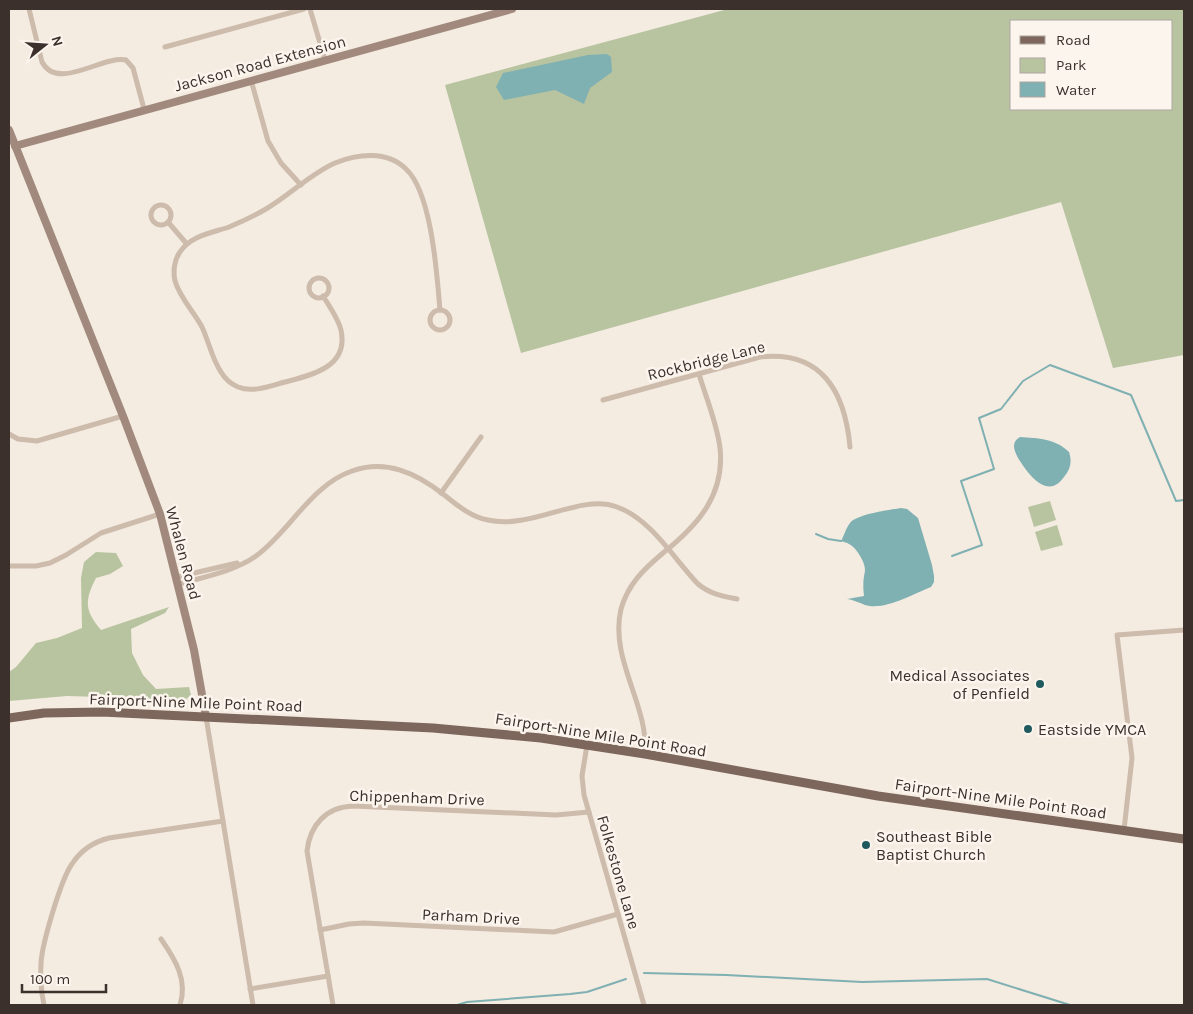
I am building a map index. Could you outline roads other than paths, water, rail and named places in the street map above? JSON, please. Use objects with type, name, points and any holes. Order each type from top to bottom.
[{"type":"main road","name":"Fairport-Nine Mile Point Road","points":[[9,718],[73,712],[433,728],[513,735],[587,744],[878,796],[1184,838]]},
{"type":"street","points":[[29,9],[42,62],[47,68],[57,74],[66,74],[114,60],[126,60],[133,68],[144,109]]},
{"type":"street","points":[[165,47],[304,9]]},
{"type":"street","points":[[310,9],[325,60]]},
{"type":"street","name":"Jackson Road Extension","points":[[15,146],[512,9]]},
{"type":"street","points":[[251,80],[268,141],[281,163],[301,185]]},
{"type":"street","name":"Whalen Road","points":[[9,130],[160,514],[194,650],[253,1005]]},
{"type":"street","points":[[323,296],[341,330],[340,350],[332,364],[317,373],[251,390],[238,387],[221,374],[201,327],[175,281],[175,262],[178,254],[186,244],[196,238],[246,219],[280,200],[324,168],[366,155],[382,157],[406,168],[412,176],[422,198],[434,252],[440,310]]},
{"type":"street","points":[[168,222],[186,244]]},
{"type":"street","name":"Rockbridge Lane","points":[[603,400],[760,357],[780,356],[801,360],[820,372],[832,385],[844,415],[850,447]]},
{"type":"street","points":[[645,754],[646,736],[619,640],[621,609],[632,583],[641,572],[698,522],[709,506],[719,477],[720,447],[699,374]]},
{"type":"street","points":[[9,434],[18,438],[38,441],[123,416]]},
{"type":"street","points":[[441,493],[482,437]]},
{"type":"street","points":[[178,581],[214,567],[248,561],[265,549],[329,483],[352,471],[365,468],[392,467],[416,476],[468,513],[482,519],[498,522],[519,522],[590,504],[615,506],[639,518],[693,579],[707,591],[737,599]]},
{"type":"street","points":[[9,566],[36,566],[50,563],[101,533],[160,514]]},
{"type":"street","points":[[1124,830],[1132,758],[1118,635],[1184,630]]},
{"type":"street","name":"Folkestone Lane","points":[[587,744],[582,782],[644,1005]]},
{"type":"street","name":"Chippenham Drive","points":[[332,1005],[307,851],[308,839],[315,825],[334,809],[345,806],[359,806],[556,815],[589,812]]},
{"type":"street","points":[[44,1005],[40,978],[42,954],[66,873],[77,857],[98,841],[109,838],[223,821]]},
{"type":"street","name":"Parham Drive","points":[[320,930],[364,923],[554,932],[618,914]]},
{"type":"street","points":[[161,938],[182,977],[183,996],[180,1005]]},
{"type":"street","points":[[250,989],[328,976]]},
{"type":"water","points":[[607,54],[611,57],[612,72],[590,88],[584,104],[555,90],[504,100],[496,87],[503,73],[588,55]]},
{"type":"water","points":[[1020,437],[1053,442],[1069,452],[1071,462],[1066,474],[1059,483],[1053,486],[1042,485],[1032,477],[1014,449],[1015,441]]},
{"type":"water","points":[[901,508],[907,509],[918,518],[932,565],[934,582],[931,587],[885,605],[870,606],[847,599],[864,596],[863,583],[865,571],[864,564],[857,552],[852,546],[841,541],[850,523],[859,517]]},
{"type":"waterway","points":[[952,556],[982,545],[961,481],[994,469],[979,418],[1001,409],[1023,381],[1050,365],[1131,395],[1176,501],[1184,500]]},
{"type":"waterway","points":[[816,534],[828,539],[841,541]]},
{"type":"waterway","points":[[644,973],[862,982],[987,979],[1070,1005]]},
{"type":"waterway","points":[[457,1005],[467,1002],[587,992],[626,979]]},
{"type":"place","name":"Medical Associates of Penfield","points":[[1040,684]]},
{"type":"place","name":"Eastside YMCA","points":[[1028,729]]},
{"type":"place","name":"Southeast Bible Baptist Church","points":[[866,845]]}]
